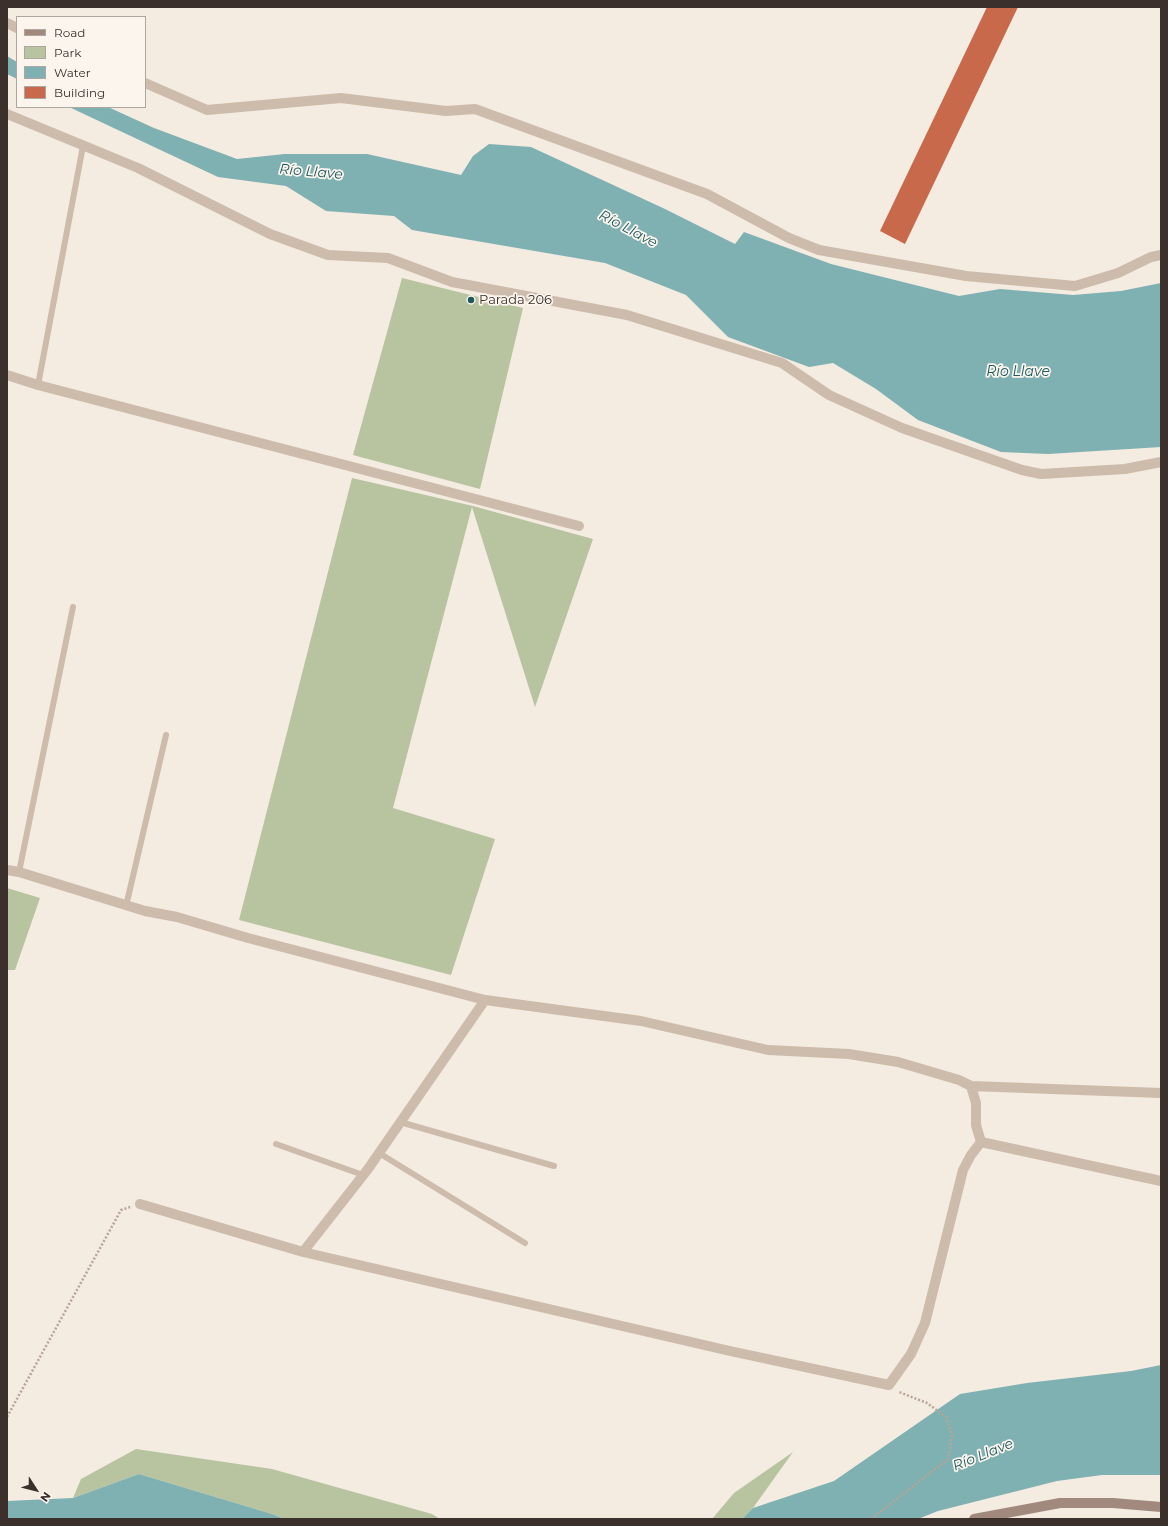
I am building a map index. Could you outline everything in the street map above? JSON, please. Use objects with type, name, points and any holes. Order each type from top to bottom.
[{"type":"street","points":[[7,23],[16,28]]},
{"type":"street","points":[[146,83],[207,110],[341,98],[446,111],[475,109],[707,194],[789,238],[819,250],[966,276],[1075,286],[1118,274],[1151,257],[1161,256]]},
{"type":"street","points":[[7,114],[138,168],[270,234],[328,255],[388,258],[452,282],[627,315],[782,363],[829,395],[902,428],[1022,470],[1041,474],[1125,469],[1161,462]]},
{"type":"street","points":[[7,375],[38,385],[579,526]]},
{"type":"street","points":[[7,870],[19,872],[126,906],[177,917],[248,938],[485,1000],[641,1021],[768,1050],[849,1054],[898,1062],[959,1080],[971,1086],[1161,1093]]},
{"type":"street","points":[[303,1252],[364,1175],[485,1000]]},
{"type":"street","points":[[971,1086],[976,1103],[976,1125],[981,1142]]},
{"type":"street","points":[[981,1142],[1161,1181]]},
{"type":"street","points":[[140,1204],[303,1252],[730,1351],[889,1385],[911,1354],[925,1323],[963,1170],[971,1155],[981,1142]]},
{"type":"street","points":[[974,1519],[1060,1503],[1114,1503],[1161,1507]]},
{"type":"lane","points":[[38,385],[83,146]]},
{"type":"lane","points":[[19,872],[73,607]]},
{"type":"lane","points":[[126,906],[166,735]]},
{"type":"lane","points":[[400,1122],[554,1166]]},
{"type":"lane","points":[[276,1144],[364,1175]]},
{"type":"lane","points":[[379,1153],[525,1243]]},
{"type":"path","points":[[7,1417],[121,1210],[140,1204]]},
{"type":"path","points":[[871,1519],[948,1459],[952,1436],[946,1417],[927,1403],[901,1394],[889,1385]]},
{"type":"green space","points":[[402,278],[523,308],[480,489],[353,455]]},
{"type":"green space","points":[[352,478],[473,506],[593,539],[535,707],[472,507],[393,808],[495,839],[451,975],[239,920]]},
{"type":"green space","points":[[7,888],[40,898],[15,970],[7,970]]},
{"type":"green space","points":[[136,1449],[272,1469],[432,1514],[440,1519],[285,1519],[139,1474],[73,1498],[81,1479]]},
{"type":"green space","points":[[793,1452],[753,1508],[742,1519],[712,1519],[734,1493]]},
{"type":"water","points":[[7,56],[16,61],[16,78],[7,74]]},
{"type":"water","name":"Río Llave","points":[[71,108],[110,108],[154,128],[237,159],[285,154],[367,154],[461,175],[473,156],[489,144],[531,147],[665,209],[735,244],[744,232],[831,264],[959,296],[1000,289],[1073,295],[1121,291],[1161,283],[1161,447],[1048,454],[1001,452],[918,420],[876,389],[833,363],[809,367],[728,337],[686,295],[605,263],[412,230],[394,216],[326,211],[286,186],[218,177]]},
{"type":"water","name":"Río Llave","points":[[1161,1365],[1161,1475],[1102,1475],[1057,1481],[938,1511],[918,1519],[742,1519],[753,1508],[834,1481],[960,1394],[1027,1383],[1131,1371]]},
{"type":"water","points":[[139,1474],[285,1519],[7,1519],[7,1501],[73,1498]]},
{"type":"building","points":[[987,7],[1018,7],[905,244],[880,231]]},
{"type":"place","name":"Parada 206","points":[[471,300]]}]
